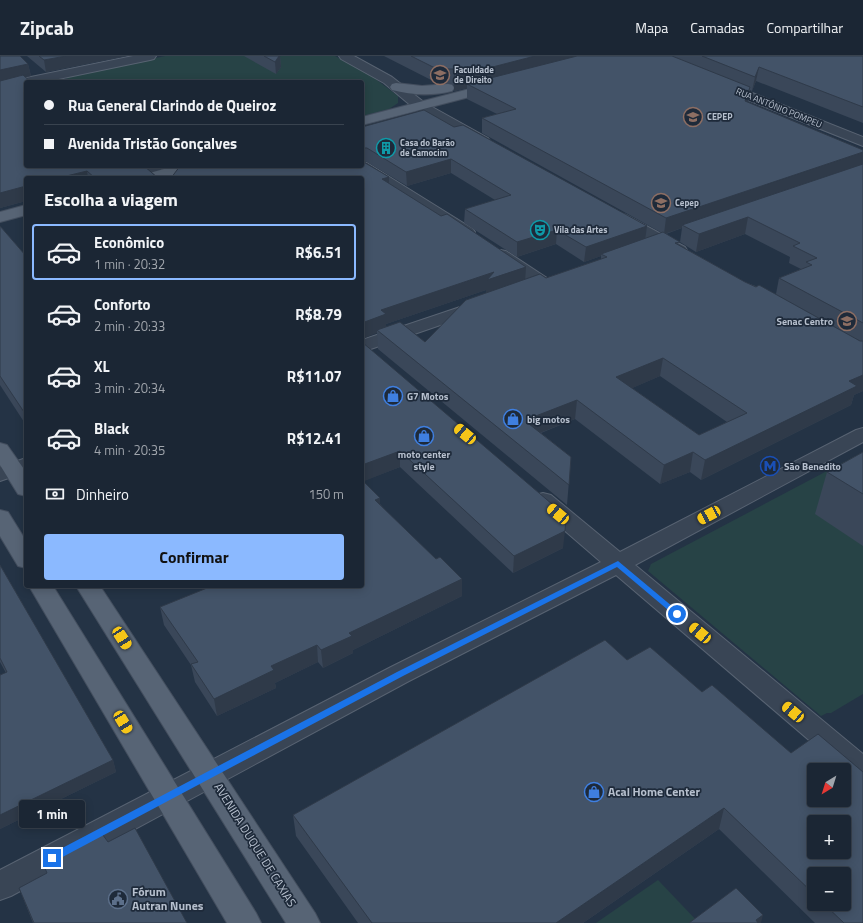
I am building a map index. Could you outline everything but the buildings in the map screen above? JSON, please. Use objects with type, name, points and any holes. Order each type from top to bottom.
[{"type":"main road","points":[[364,120],[420,106],[505,78],[435,91],[396,87]]},
{"type":"main road","points":[[154,174],[182,168]]},
{"type":"main road","points":[[0,217],[24,211]]},
{"type":"main road","points":[[0,449],[24,486]]},
{"type":"main road","points":[[0,517],[24,557]]},
{"type":"main road","points":[[42,588],[245,923]]},
{"type":"main road","name":"AVENIDA DUQUE DE CAXIAS","points":[[89,588],[210,774],[304,923]]},
{"type":"street","points":[[33,69],[46,80],[150,56]]},
{"type":"street","points":[[345,56],[388,80],[420,106],[498,149]]},
{"type":"street","name":"RUA ANTÔNIO POMPEU","points":[[709,80],[863,142]]},
{"type":"street","points":[[13,85],[24,82]]},
{"type":"street","points":[[364,167],[420,202],[482,237],[552,281]]},
{"type":"street","points":[[441,199],[482,237]]},
{"type":"street","points":[[607,211],[690,257]]},
{"type":"street","points":[[642,249],[682,234]]},
{"type":"street","points":[[504,242],[552,281]]},
{"type":"street","points":[[522,291],[552,281]]},
{"type":"street","points":[[366,350],[492,302]]},
{"type":"street","points":[[0,886],[400,674],[618,564],[863,434]]},
{"type":"street","points":[[528,487],[863,771]]},
{"type":"green space","points":[[165,56],[335,56],[369,74],[398,96],[398,103],[389,109],[364,115],[364,80],[64,80],[69,77]]},
{"type":"green space","points":[[863,452],[863,694],[831,713],[821,716],[648,571],[651,564]]},
{"type":"green space","points":[[658,880],[699,923],[596,923]]},
{"type":"place","name":"Faculdade de Direito","points":[[440,75]]},
{"type":"place","name":"CEPEP","points":[[693,117]]},
{"type":"place","name":"Casa do Barão de Camocim","points":[[386,148]]},
{"type":"place","name":"Cepep","points":[[661,203]]},
{"type":"place","name":"Vila das Artes","points":[[540,230]]},
{"type":"place","name":"Senac Centro","points":[[847,321]]},
{"type":"place","name":"G7 Motos","points":[[393,396]]},
{"type":"place","name":"big motos","points":[[513,419]]},
{"type":"place","name":"moto center style","points":[[424,436]]},
{"type":"place","name":"São Benedito","points":[[770,466]]},
{"type":"place","name":"Acal Home Center","points":[[594,792]]},
{"type":"place","name":"Fórum Autran Nunes","points":[[118,899]]},
{"type":"route","points":[[52,858],[400,674],[618,564],[677,614]]}]
